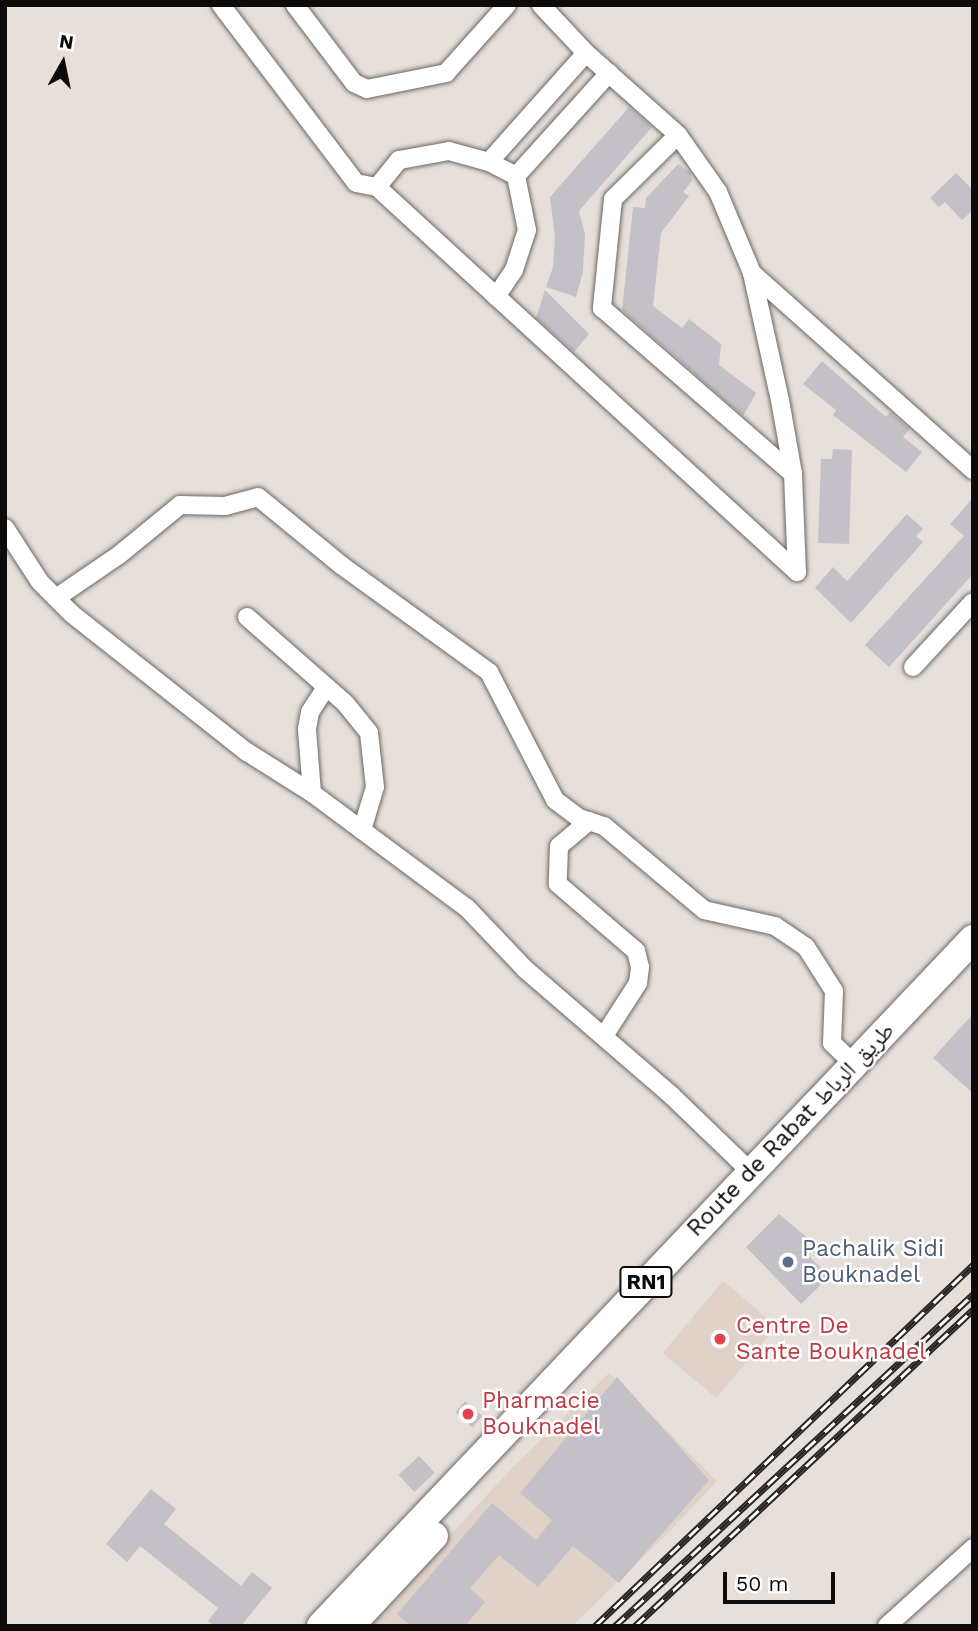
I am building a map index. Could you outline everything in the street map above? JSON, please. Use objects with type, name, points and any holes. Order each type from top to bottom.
[{"type":"main road","name":"Route de Rabat طريق الرباط","points":[[350,1626],[485,1468],[837,1095],[854,1064],[973,939]]},
{"type":"main road","name":"Route de Rabat طريق الرباط","points":[[624,1319],[750,1171],[837,1095],[973,967]]},
{"type":"main road","name":"Route de Rabat طريق الرباط","points":[[321,1626],[485,1468]]},
{"type":"street","points":[[221,5],[355,182],[377,187],[797,572],[793,474],[752,273],[718,192],[678,135],[586,53],[541,5]]},
{"type":"street","points":[[295,5],[354,83],[368,89],[446,73],[507,5]]},
{"type":"street","points":[[489,162],[586,53]]},
{"type":"street","points":[[516,176],[609,73]]},
{"type":"street","points":[[678,135],[613,199],[602,308],[793,474]]},
{"type":"street","points":[[377,187],[398,160],[449,151],[489,162],[516,176]]},
{"type":"street","points":[[496,297],[514,270],[527,230],[516,176]]},
{"type":"street","points":[[752,273],[973,470]]},
{"type":"street","points":[[55,598],[119,555],[180,505],[235,505],[258,497],[341,565],[489,672],[547,790],[589,821],[604,826],[704,910],[775,926],[806,947],[834,991],[832,1043],[854,1064]]},
{"type":"street","points":[[5,528],[28,567],[55,598],[247,752],[312,793],[467,908],[525,969],[604,1036],[750,1171]]},
{"type":"street","points":[[913,667],[973,603]]},
{"type":"street","points":[[247,617],[359,717],[374,751],[375,787],[362,830]]},
{"type":"street","points":[[312,793],[307,729],[310,712],[326,687]]},
{"type":"street","points":[[589,821],[559,846],[558,884],[636,951],[640,967],[638,983],[604,1036]]},
{"type":"street","points":[[887,1626],[973,1548]]},
{"type":"shaded area","name":"Centre De Sante Bouknadel","points":[[723,1281],[777,1326],[716,1398],[663,1353]]},
{"type":"shaded area","points":[[609,1373],[717,1481],[664,1537],[572,1626],[367,1626],[511,1469]]},
{"type":"building","points":[[629,107],[652,127],[579,211],[585,234],[583,272],[576,297],[546,287],[553,267],[555,237],[550,197]]},
{"type":"building","points":[[678,164],[691,173],[692,181],[683,192],[689,196],[661,233],[653,306],[682,328],[689,319],[721,344],[719,365],[756,393],[743,416],[622,310],[633,207],[645,208],[646,198]]},
{"type":"building","points":[[956,173],[973,190],[973,210],[962,220],[945,202],[939,207],[930,198]]},
{"type":"building","points":[[545,290],[589,334],[574,352],[536,318]]},
{"type":"building","points":[[822,361],[886,417],[890,412],[910,429],[903,437],[922,452],[906,472],[833,415],[836,410],[803,384]]},
{"type":"building","points":[[833,449],[852,450],[849,544],[818,543],[821,459],[832,459]]},
{"type":"building","points":[[973,498],[973,574],[889,667],[865,645],[964,536],[950,524]]},
{"type":"building","points":[[907,514],[923,529],[916,536],[923,542],[851,623],[815,588],[833,567],[847,581]]},
{"type":"building","points":[[973,1014],[973,1093],[933,1058]]},
{"type":"building","name":"Pachalik Sidi Bouknadel","points":[[779,1214],[810,1240],[801,1249],[830,1276],[801,1304],[746,1247]]},
{"type":"building","points":[[617,1377],[709,1480],[619,1583],[573,1546],[538,1587],[499,1555],[470,1588],[485,1602],[465,1626],[411,1626],[397,1614],[492,1503],[536,1540],[552,1520],[520,1493]]},
{"type":"building","name":"Pharmacie Bouknadel","points":[[465,1401],[482,1416],[473,1427],[455,1412]]},
{"type":"building","points":[[419,1456],[435,1473],[414,1492],[399,1475]]},
{"type":"building","points":[[151,1489],[176,1509],[164,1524],[241,1586],[252,1572],[272,1588],[241,1626],[215,1626],[208,1621],[218,1608],[140,1546],[127,1562],[106,1544]]},
{"type":"railway","points":[[595,1626],[973,1265]]},
{"type":"railway","points":[[615,1626],[973,1295]]},
{"type":"railway","points":[[635,1626],[973,1310]]},
{"type":"place","name":"Pachalik Sidi Bouknadel","points":[[788,1262]]},
{"type":"place","name":"Centre De Sante Bouknadel","points":[[720,1339]]},
{"type":"place","name":"Pharmacie Bouknadel","points":[[468,1414]]}]
